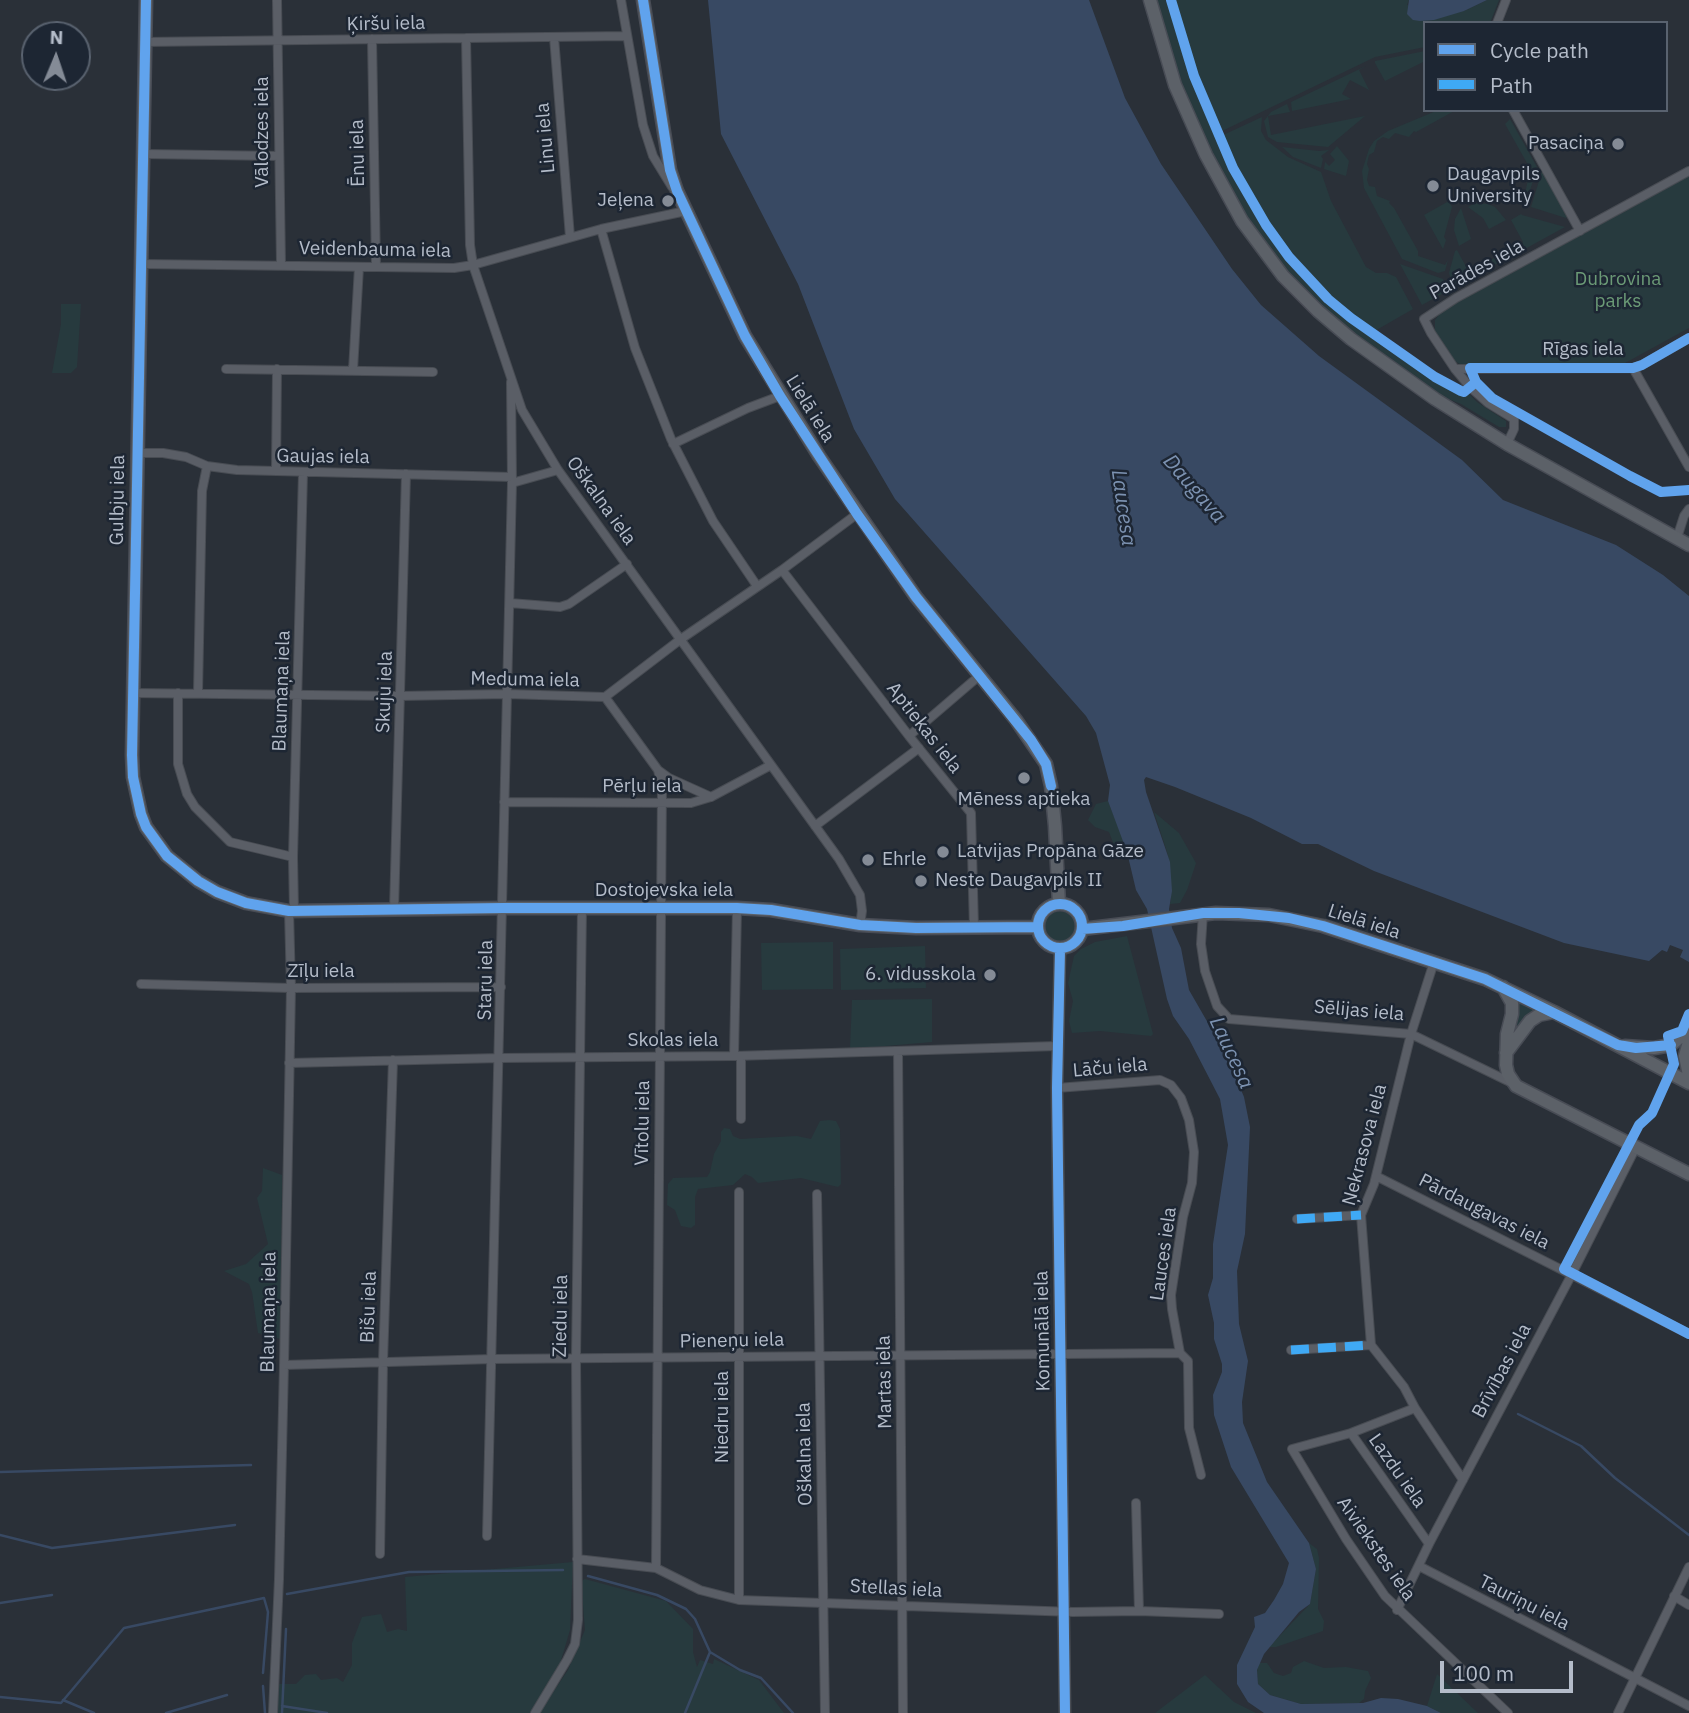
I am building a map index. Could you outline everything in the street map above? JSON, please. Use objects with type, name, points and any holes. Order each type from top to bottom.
[{"type":"main road","name":"Gulbju iela","points":[[146,0],[132,692],[133,777],[136,800],[146,827],[167,856],[198,881],[246,903],[292,911]]},
{"type":"main road","name":"Lielā iela","points":[[643,0],[670,170],[677,191],[746,336],[780,396],[857,514],[916,597],[1031,740],[1046,764],[1051,786],[1059,904]]},
{"type":"main road","points":[[1150,0],[1175,85],[1193,128],[1221,185],[1259,246],[1283,276],[1351,339],[1435,399],[1507,444],[1686,544]]},
{"type":"main road","points":[[1059,904],[1067,905],[1079,914],[1082,929],[1077,941],[1059,949],[1042,940],[1037,928],[1038,920],[1046,908],[1059,904]]},
{"type":"main road","name":"Dostojevska iela","points":[[292,911],[737,908],[771,910],[860,925],[1037,928]]},
{"type":"main road","name":"Lielā iela","points":[[1082,929],[1203,913],[1289,918],[1323,926],[1503,987],[1689,1083]]},
{"type":"main road","points":[[1503,987],[1512,1003],[1507,1034],[1508,1074],[1517,1086]]},
{"type":"main road","points":[[1506,1054],[1530,1021],[1539,1015],[1554,1012]]},
{"type":"main road","points":[[1618,1045],[1636,1048],[1671,1045],[1689,1029]]},
{"type":"main road","points":[[1689,1042],[1685,1056],[1689,1074]]},
{"type":"main road","name":"Sēlijas iela","points":[[1517,1086],[1689,1174]]},
{"type":"street","name":"Vālodzes iela","points":[[277,0],[281,264]]},
{"type":"street","points":[[621,0],[643,125],[653,156],[664,176],[677,191]]},
{"type":"street","points":[[1498,21],[1506,0]]},
{"type":"street","name":"Ķiršu iela","points":[[144,42],[627,36]]},
{"type":"street","name":"Linu iela","points":[[554,37],[570,237]]},
{"type":"street","name":"Oškalna iela","points":[[466,38],[470,245],[473,265],[511,382],[530,425],[558,470],[839,859],[860,895],[860,925]]},
{"type":"street","name":"Ēnu iela","points":[[372,39],[376,266]]},
{"type":"street","points":[[1514,112],[1580,231]]},
{"type":"street","points":[[144,154],[279,156]]},
{"type":"street","name":"Parādes iela","points":[[1507,444],[1514,429],[1514,419],[1482,398],[1455,369],[1424,319],[1456,298],[1689,171]]},
{"type":"street","name":"Veidenbauma iela","points":[[141,264],[454,268],[601,229],[687,211]]},
{"type":"street","points":[[601,229],[635,348],[673,444],[713,521],[757,586]]},
{"type":"street","points":[[353,370],[359,267]]},
{"type":"street","name":"Rīgas iela","points":[[1455,369],[1633,368],[1689,338]]},
{"type":"street","points":[[1633,368],[1689,467]]},
{"type":"street","points":[[226,369],[433,372]]},
{"type":"street","points":[[276,471],[277,369]]},
{"type":"street","name":"Staru iela","points":[[487,1536],[510,603],[511,382]]},
{"type":"street","points":[[673,444],[748,408],[780,396]]},
{"type":"street","name":"Gaujas iela","points":[[136,453],[163,453],[186,457],[207,466],[303,473],[406,474],[512,480],[558,470]]},
{"type":"street","points":[[198,693],[202,503],[207,466]]},
{"type":"street","name":"Blaumaņa iela","points":[[273,1713],[285,1365],[293,857],[303,473]]},
{"type":"street","name":"Skuju iela","points":[[394,910],[406,474]]},
{"type":"street","points":[[1686,544],[1684,516],[1689,509]]},
{"type":"street","name":"Meduma iela","points":[[132,692],[605,697],[681,639],[782,570],[857,514]]},
{"type":"street","points":[[510,603],[560,607],[579,599],[627,564]]},
{"type":"street","name":"Aptiekas iela","points":[[782,570],[971,813],[974,928]]},
{"type":"street","points":[[909,736],[979,676]]},
{"type":"street","points":[[178,693],[178,764],[187,794],[195,807],[230,842],[293,857]]},
{"type":"street","name":"Vītolu iela","points":[[605,697],[658,770],[662,786],[656,1568]]},
{"type":"street","points":[[815,826],[919,748]]},
{"type":"street","name":"Pērļu iela","points":[[504,802],[691,803],[711,797],[771,765]]},
{"type":"street","points":[[658,770],[669,778],[711,797]]},
{"type":"street","name":"Ziedu iela","points":[[535,1713],[568,1661],[575,1644],[578,1620],[576,1358],[582,908]]},
{"type":"street","points":[[737,908],[741,1119]]},
{"type":"street","name":"Sēlijas iela","points":[[1203,913],[1201,943],[1205,971],[1217,1006],[1229,1019],[1411,1034],[1517,1086]]},
{"type":"street","name":"Komunālā iela","points":[[1059,949],[1056,1046],[1065,1713]]},
{"type":"street","name":"Ņekrasova iela","points":[[1371,1345],[1361,1215],[1377,1175],[1411,1034],[1434,962]]},
{"type":"street","name":"Zīļu iela","points":[[141,984],[291,988],[502,987]]},
{"type":"street","name":"Skolas iela","points":[[289,1063],[738,1056],[1056,1046]]},
{"type":"street","name":"Martas iela","points":[[898,1051],[902,1713]]},
{"type":"street","name":"Bišu iela","points":[[380,1554],[393,1060]]},
{"type":"street","name":"Lāču iela","points":[[1057,1088],[1160,1080],[1166,1082]]},
{"type":"street","name":"Lauces iela","points":[[1166,1082],[1181,1098],[1194,1152],[1192,1183],[1183,1217],[1171,1295],[1180,1353],[1188,1361],[1189,1428],[1201,1475]]},
{"type":"street","name":"Brīvības iela","points":[[1396,1609],[1636,1147]]},
{"type":"street","name":"Pārdaugavas iela","points":[[1377,1175],[1689,1334]]},
{"type":"street","name":"Niedru iela","points":[[740,1192],[740,1600]]},
{"type":"street","name":"Oškalna iela","points":[[817,1194],[825,1713]]},
{"type":"street","points":[[1297,1219],[1361,1215]]},
{"type":"street","points":[[1291,1350],[1371,1345],[1404,1387],[1463,1480]]},
{"type":"street","name":"Pieneņu iela","points":[[285,1365],[493,1359],[1180,1353]]},
{"type":"street","points":[[1351,1433],[1415,1408]]},
{"type":"street","name":"Lazdu iela","points":[[1292,1449],[1351,1433],[1429,1544]]},
{"type":"street","name":"Aiviekstes iela","points":[[1292,1449],[1346,1539],[1396,1609],[1508,1713]]},
{"type":"street","points":[[1136,1503],[1139,1611]]},
{"type":"street","name":"Stellas iela","points":[[577,1559],[656,1568],[700,1590],[740,1600],[1065,1612],[1219,1614]]},
{"type":"street","name":"Tauriņu iela","points":[[1419,1566],[1689,1706]]},
{"type":"street","points":[[1618,1713],[1689,1567]]},
{"type":"street","points":[[1674,1596],[1689,1605]]},
{"type":"green space","points":[[1155,0],[1167,0],[1184,56],[1235,178],[1261,222],[1291,263],[1319,294],[1361,329],[1431,377],[1461,393],[1467,392],[1506,421],[1506,427],[1499,427],[1461,404],[1441,396],[1366,345],[1296,283],[1251,226],[1205,142],[1184,94]]},
{"type":"green space","points":[[1175,0],[1409,0],[1407,5],[1464,11],[1487,0],[1499,0],[1491,21],[1423,21],[1423,47],[1375,57],[1220,132],[1196,72]]},
{"type":"green space","points":[[1423,51],[1423,62],[1385,81],[1375,61]]},
{"type":"green space","points":[[1366,66],[1359,70],[1369,90],[1350,80],[1342,94],[1351,99],[1292,111],[1291,102]]},
{"type":"green space","points":[[1287,104],[1290,112],[1268,116],[1271,135],[1365,116],[1328,147],[1277,142],[1268,137],[1264,121],[1271,112]]},
{"type":"green space","points":[[1434,112],[1452,112],[1414,131],[1409,137],[1395,133],[1389,139],[1383,137],[1377,141],[1367,164],[1369,186],[1375,187],[1377,196],[1390,201],[1418,251],[1418,256],[1445,265],[1448,260],[1445,271],[1438,273],[1402,259],[1364,188],[1362,171],[1369,149],[1374,141],[1388,131]]},
{"type":"green space","points":[[1262,117],[1261,131],[1266,140],[1288,157],[1321,172],[1331,201],[1366,267],[1376,273],[1387,273],[1396,277],[1413,309],[1373,332],[1304,272],[1280,241],[1242,179],[1221,136]]},
{"type":"green space","points":[[1510,119],[1537,167],[1524,205],[1512,202],[1525,194],[1529,174],[1532,172],[1505,124]]},
{"type":"green space","points":[[1337,146],[1349,161],[1346,176],[1324,169],[1325,162],[1329,166],[1335,160],[1330,154]]},
{"type":"green space","points":[[1282,147],[1329,150],[1321,156],[1321,168],[1293,157]]},
{"type":"green space","points":[[1542,171],[1567,217],[1566,218],[1531,207]]},
{"type":"green space","name":"Dubrovina parks","points":[[1689,176],[1689,328],[1625,363],[1460,364],[1455,361],[1435,332],[1435,320],[1442,311]]},
{"type":"green space","points":[[1449,201],[1452,207],[1443,249],[1424,215]]},
{"type":"green space","points":[[1475,203],[1495,207],[1506,220],[1489,229],[1483,218],[1468,207]]},
{"type":"green space","points":[[1461,208],[1471,239],[1459,246],[1454,230],[1455,219]]},
{"type":"green space","points":[[1521,214],[1565,227],[1523,250],[1520,246],[1523,242],[1511,220]]},
{"type":"green space","points":[[1512,248],[1517,253],[1453,287],[1449,273],[1455,251],[1457,250],[1469,272]]},
{"type":"green space","points":[[1400,264],[1443,279],[1449,290],[1422,305]]},
{"type":"green space","points":[[61,304],[81,304],[77,367],[71,373],[52,373],[61,324]]},
{"type":"green space","points":[[1108,801],[1127,852],[1117,853],[1109,832],[1095,827],[1088,820],[1096,804]]},
{"type":"green space","points":[[1154,812],[1179,833],[1196,863],[1180,903],[1170,904],[1168,855]]},
{"type":"green space","points":[[1060,911],[1071,916],[1076,927],[1071,938],[1060,943],[1049,938],[1044,927],[1049,916]]},
{"type":"green space","points":[[1127,936],[1153,1034],[1151,1036],[1100,1031],[1072,1033],[1069,1021],[1073,1001],[1068,983],[1074,956],[1095,942]]},
{"type":"green space","points":[[833,942],[833,989],[762,990],[761,943]]},
{"type":"green space","points":[[925,946],[926,988],[841,990],[840,949]]},
{"type":"green space","points":[[932,999],[932,1042],[850,1049],[852,1000]]},
{"type":"green space","points":[[1518,1001],[1535,1009],[1512,1037],[1517,1018]]},
{"type":"green space","points":[[820,1121],[836,1121],[840,1129],[841,1184],[838,1187],[801,1178],[758,1183],[745,1174],[733,1185],[698,1189],[695,1197],[695,1225],[691,1228],[681,1226],[675,1210],[667,1205],[668,1184],[673,1178],[707,1177],[724,1128],[730,1129],[733,1136],[740,1139],[797,1136],[811,1139]]},
{"type":"green space","points":[[263,1168],[282,1175],[281,1339],[258,1333],[249,1284],[224,1271],[246,1264],[268,1244],[257,1198],[262,1191]]},
{"type":"green space","points":[[1309,1543],[1317,1549],[1319,1558],[1318,1609],[1324,1621],[1323,1631],[1269,1647],[1310,1604],[1316,1569]]},
{"type":"green space","points":[[573,1562],[570,1630],[559,1667],[530,1713],[277,1713],[278,1684],[296,1684],[305,1675],[316,1674],[321,1680],[337,1678],[343,1682],[352,1665],[352,1643],[362,1617],[381,1614],[387,1632],[398,1629],[407,1631],[405,1577]]},
{"type":"green space","points":[[585,1579],[666,1601],[693,1629],[693,1652],[697,1667],[700,1660],[713,1664],[714,1659],[759,1680],[784,1713],[539,1713],[568,1670],[585,1630],[581,1581]]},
{"type":"green space","points":[[1304,1661],[1324,1668],[1346,1667],[1368,1671],[1371,1678],[1364,1699],[1359,1703],[1301,1704],[1270,1695],[1258,1684],[1259,1663],[1267,1663],[1274,1673],[1283,1676],[1291,1673],[1293,1667]]},
{"type":"green space","points":[[1437,1674],[1478,1713],[1441,1713],[1427,1706]]},
{"type":"green space","points":[[1205,1675],[1234,1702],[1256,1713],[1155,1713]]},
{"type":"water","points":[[708,0],[1089,0],[1125,98],[1161,164],[1232,269],[1261,305],[1319,356],[1462,460],[1503,500],[1616,545],[1663,575],[1689,596],[1689,962],[1680,957],[1683,950],[1670,945],[1667,952],[1662,950],[1649,961],[1564,943],[1374,871],[1318,844],[1302,844],[1251,818],[1175,787],[1146,777],[1144,780],[1170,862],[1172,891],[1169,909],[1172,928],[1181,948],[1189,990],[1227,1056],[1244,1097],[1250,1127],[1245,1234],[1237,1271],[1239,1324],[1248,1361],[1242,1402],[1243,1423],[1267,1482],[1309,1543],[1316,1569],[1310,1604],[1299,1612],[1264,1654],[1257,1670],[1258,1684],[1270,1695],[1301,1704],[1363,1703],[1381,1698],[1398,1699],[1427,1706],[1441,1713],[1264,1713],[1248,1702],[1237,1684],[1237,1665],[1255,1627],[1254,1617],[1265,1613],[1274,1600],[1283,1584],[1289,1563],[1231,1467],[1214,1415],[1213,1395],[1222,1372],[1222,1364],[1214,1339],[1214,1323],[1208,1295],[1213,1278],[1213,1244],[1228,1145],[1220,1099],[1189,1039],[1173,1016],[1167,999],[1147,909],[1136,890],[1127,852],[1108,801],[1110,785],[1096,733],[1086,716],[895,499],[854,429],[798,284],[721,134]]},
{"type":"water","points":[[1409,0],[1487,0],[1464,11],[1434,20],[1420,21],[1413,20],[1407,14]]},
{"type":"waterway","points":[[1518,1414],[1581,1446],[1615,1478],[1689,1535]]},
{"type":"waterway","points":[[0,1472],[251,1465]]},
{"type":"waterway","points":[[0,1535],[52,1548],[235,1525]]},
{"type":"waterway","points":[[287,1594],[409,1572],[563,1570]]},
{"type":"waterway","points":[[588,1576],[657,1595],[686,1609],[695,1619],[710,1652],[740,1670],[761,1678],[793,1713]]},
{"type":"waterway","points":[[0,1603],[52,1595]]},
{"type":"waterway","points":[[0,1697],[61,1703],[124,1628],[264,1598],[268,1612],[263,1673]]},
{"type":"waterway","points":[[282,1713],[286,1629]]},
{"type":"waterway","points":[[685,1713],[710,1652]]},
{"type":"waterway","points":[[263,1686],[265,1713]]},
{"type":"waterway","points":[[166,1713],[227,1695]]},
{"type":"waterway","points":[[63,1700],[94,1713]]},
{"type":"waterway","points":[[282,1706],[327,1713]]},
{"type":"marked path","points":[[1297,1219],[1361,1215]]},
{"type":"marked path","points":[[1291,1350],[1371,1345]]},
{"type":"cycle path","points":[[146,0],[132,755],[133,777],[141,814],[146,827],[167,856],[198,881],[217,892],[246,903],[289,911],[737,908],[771,910],[860,925],[916,928],[1037,927]]},
{"type":"cycle path","points":[[643,0],[670,170],[677,191],[745,336],[780,396],[857,514],[916,597],[1031,740],[1046,764],[1051,786]]},
{"type":"cycle path","points":[[1171,0],[1194,76],[1233,168],[1266,225],[1289,257],[1328,299],[1351,318],[1435,377],[1464,392],[1476,382]]},
{"type":"cycle path","points":[[1689,338],[1633,368],[1470,368],[1476,382],[1492,398],[1630,476],[1661,492],[1689,490]]},
{"type":"cycle path","points":[[1060,904],[1069,905],[1076,910],[1081,917],[1082,926],[1081,935],[1076,942],[1069,947],[1060,948],[1051,947],[1044,942],[1039,935],[1038,926],[1039,917],[1044,910],[1051,905],[1060,904]]},
{"type":"cycle path","points":[[1082,929],[1123,926],[1203,913],[1289,918],[1323,926],[1485,979],[1618,1045],[1636,1048],[1671,1045]]},
{"type":"cycle path","points":[[1060,949],[1057,1088],[1065,1713]]},
{"type":"cycle path","points":[[1689,1014],[1682,1031],[1668,1036],[1674,1064],[1652,1113],[1639,1125],[1564,1269],[1689,1334]]},
{"type":"place","name":"Pasaciņa","points":[[1618,144]]},
{"type":"place","name":"Daugavpils University","points":[[1433,186]]},
{"type":"place","name":"Jeļena","points":[[668,201]]},
{"type":"place","name":"Mēness aptieka","points":[[1024,778]]},
{"type":"place","name":"Latvijas Propāna Gāze","points":[[943,852]]},
{"type":"place","name":"Ehrle","points":[[868,860]]},
{"type":"place","name":"Neste Daugavpils II","points":[[921,881]]},
{"type":"place","name":"6. vidusskola","points":[[990,975]]},
{"type":"water label","name":"Daugava","points":[[1194,489]]},
{"type":"water label","name":"Laucesa","points":[[1123,508]]},
{"type":"water label","name":"Laucesa","points":[[1231,1053]]}]
